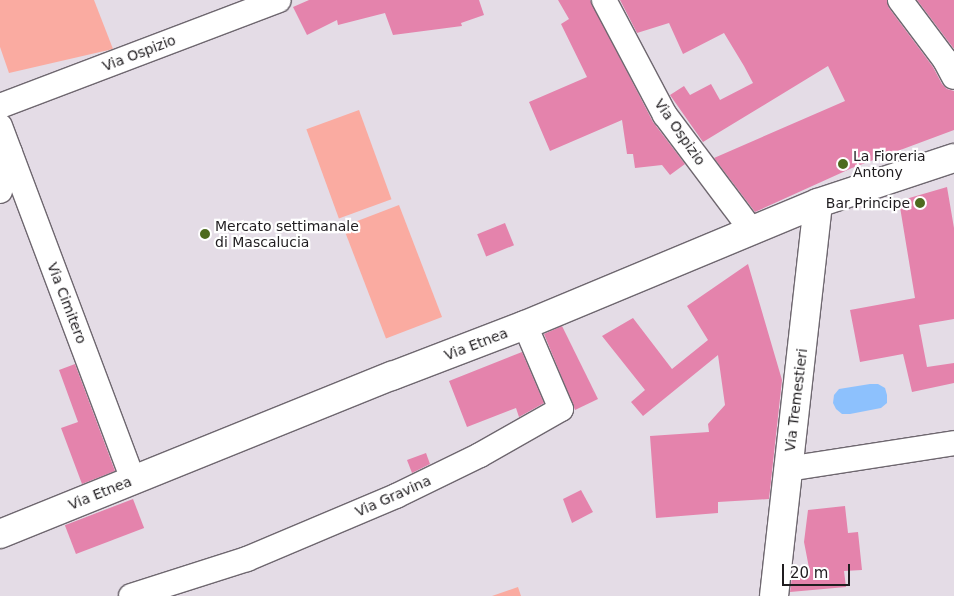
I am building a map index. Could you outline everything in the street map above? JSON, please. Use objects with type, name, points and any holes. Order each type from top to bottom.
[{"type":"main road","name":"Via Etnea","points":[[0,534],[392,376],[525,325],[752,230],[818,204],[954,158]]},
{"type":"main road","name":"Via Tremestieri","points":[[774,596],[818,204]]},
{"type":"street","name":"Via Ospizio","points":[[0,106],[279,0]]},
{"type":"street","name":"Via Ospizio","points":[[604,0],[665,115],[752,230]]},
{"type":"street","points":[[900,0],[945,60],[954,77]]},
{"type":"street","name":"Via Cimitero","points":[[0,126],[133,480]]},
{"type":"street","points":[[0,191],[10,152]]},
{"type":"street","name":"Via Gravina","points":[[131,596],[247,559],[396,496],[480,455],[561,409],[525,325]]},
{"type":"street","points":[[788,469],[954,443]]},
{"type":"shaded area","points":[[0,0],[94,0],[113,49],[9,73],[0,47]]},
{"type":"shaded area","points":[[359,110],[391,199],[339,218],[306,129]]},
{"type":"shaded area","points":[[399,205],[442,317],[386,339],[343,227]]},
{"type":"shaded area","points":[[518,587],[521,596],[492,596]]},
{"type":"water","points":[[878,384],[885,388],[887,403],[881,408],[850,414],[842,414],[836,409],[833,403],[834,395],[839,389]]},
{"type":"building","points":[[309,0],[479,0],[484,15],[461,23],[462,26],[393,35],[385,13],[338,25],[337,20],[307,35],[293,7]]},
{"type":"building","points":[[558,0],[590,0],[653,122],[685,164],[670,175],[662,165],[635,168],[633,154],[627,154],[622,120],[550,151],[529,102],[587,77],[561,24],[569,19]]},
{"type":"building","points":[[620,0],[887,0],[889,8],[933,67],[942,84],[947,89],[954,91],[954,130],[852,168],[755,212],[714,158],[845,101],[828,66],[703,142],[670,95],[684,86],[690,95],[711,84],[720,100],[753,83],[744,66],[724,33],[683,54],[669,23],[637,33]]},
{"type":"building","points":[[917,0],[954,0],[954,49]]},
{"type":"building","points":[[947,187],[954,228],[954,319],[919,325],[927,367],[954,363],[954,383],[912,392],[903,354],[860,362],[850,310],[915,298],[899,201]]},
{"type":"building","points":[[505,223],[514,245],[486,256],[477,234]]},
{"type":"building","points":[[748,264],[782,380],[769,499],[718,502],[718,513],[656,518],[650,436],[709,432],[708,424],[725,405],[718,355],[643,416],[631,402],[645,390],[602,336],[633,318],[672,369],[708,340],[687,306]]},
{"type":"building","points":[[562,326],[598,399],[575,410],[544,334]]},
{"type":"building","points":[[522,352],[544,403],[519,417],[516,408],[467,427],[449,381]]},
{"type":"building","points":[[75,364],[115,471],[82,484],[61,428],[78,422],[59,370]]},
{"type":"building","points":[[426,453],[430,464],[412,473],[407,460]]},
{"type":"building","points":[[581,490],[593,512],[572,523],[563,499]]},
{"type":"building","points":[[133,499],[144,528],[76,554],[65,525]]},
{"type":"building","points":[[845,506],[848,533],[858,532],[862,570],[844,571],[846,587],[790,592],[792,577],[810,573],[804,542],[808,510]]},
{"type":"place","name":"La Fioreria Antony","points":[[843,164]]},
{"type":"place","name":"Bar Principe","points":[[920,203]]},
{"type":"place","name":"Mercato settimanale di Mascalucia","points":[[205,234]]}]
